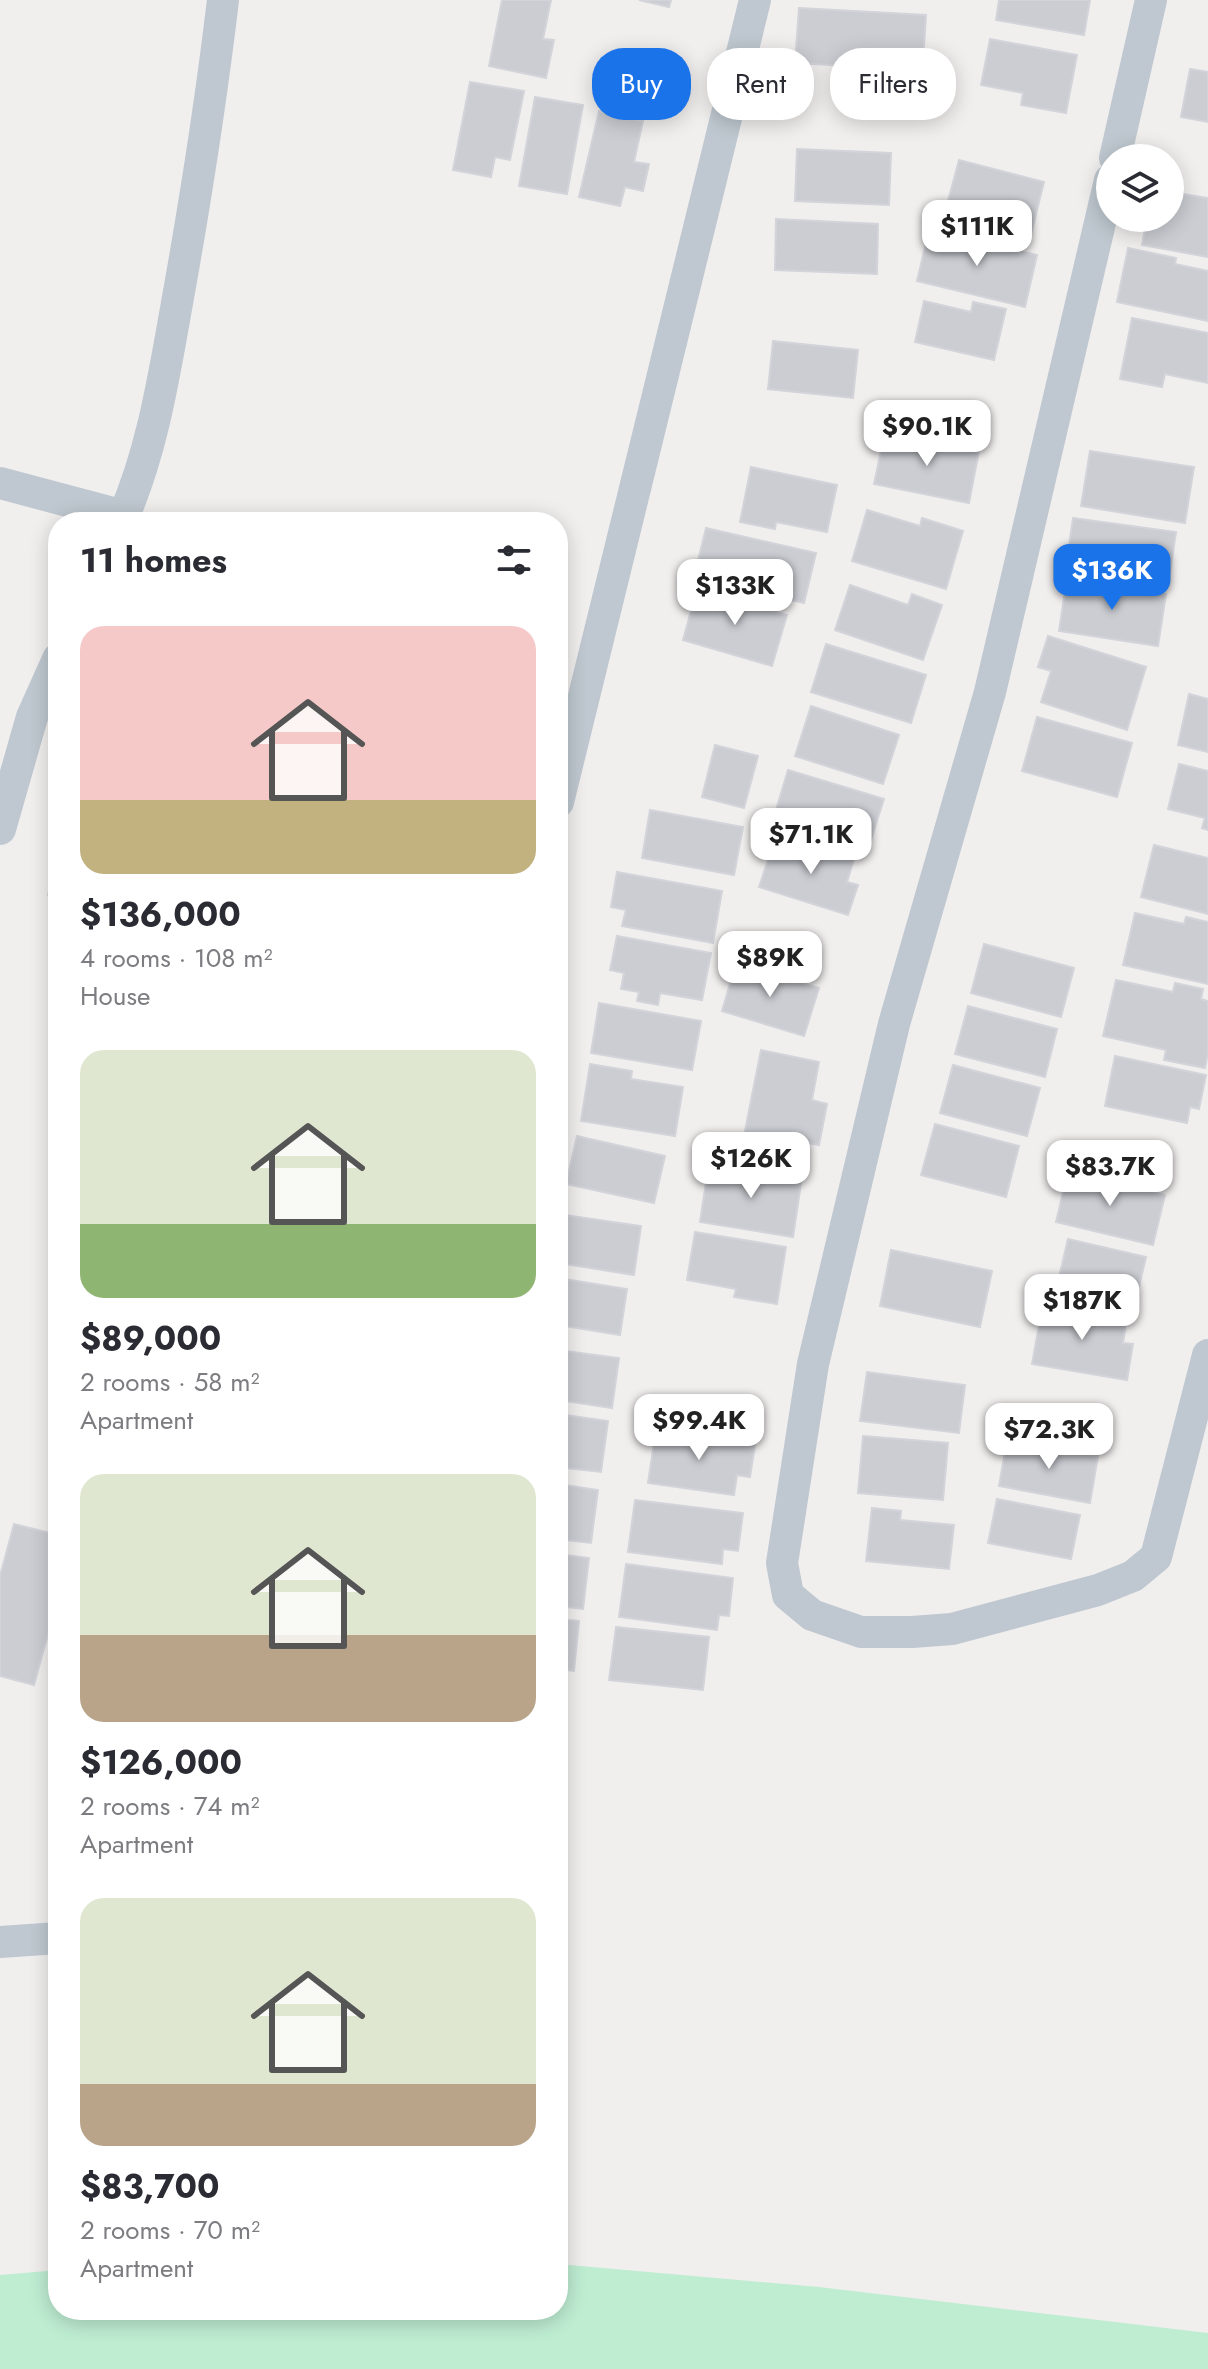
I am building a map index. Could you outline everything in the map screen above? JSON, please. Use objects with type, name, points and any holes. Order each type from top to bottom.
[{"type":"street","points":[[125,512],[139,473],[163,381],[185,262],[223,0]]},
{"type":"street","points":[[568,761],[755,0]]},
{"type":"street","points":[[1118,144],[1151,0]]},
{"type":"street","points":[[1098,232],[990,692],[894,1024],[813,1364],[782,1563],[788,1595],[812,1615],[861,1632],[912,1632],[952,1629],[1098,1590],[1133,1576],[1156,1557],[1208,1355]]},
{"type":"street","points":[[0,483],[98,512]]},
{"type":"street","points":[[0,829],[32,717],[48,681]]},
{"type":"street","points":[[0,1942],[48,1939]]},
{"type":"green space","points":[[568,2265],[819,2287],[1208,2333],[1208,2369],[0,2369],[0,2275],[48,2271],[48,2320],[568,2320]]},
{"type":"building","points":[[502,0],[551,0],[543,39],[554,40],[546,78],[489,66]]},
{"type":"building","points":[[639,0],[671,0],[669,7]]},
{"type":"building","points":[[999,0],[1090,0],[1084,35],[996,20]]},
{"type":"building","points":[[799,8],[926,15],[924,48],[830,48],[830,65],[814,64],[814,48],[796,48]]},
{"type":"building","points":[[990,39],[1077,55],[1066,113],[1021,105],[1023,93],[981,85]]},
{"type":"building","points":[[1190,69],[1208,72],[1208,122],[1181,117]]},
{"type":"building","points":[[470,82],[524,91],[510,160],[495,157],[491,177],[453,170]]},
{"type":"building","points":[[535,97],[583,105],[567,194],[519,186]]},
{"type":"building","points":[[597,120],[643,121],[634,162],[649,164],[643,191],[625,187],[620,206],[579,197]]},
{"type":"building","points":[[797,149],[891,153],[889,205],[795,201]]},
{"type":"building","points":[[959,160],[1044,182],[1031,234],[945,212]]},
{"type":"building","points":[[1184,194],[1208,198],[1208,257],[1142,245],[1144,232],[1184,232]]},
{"type":"building","points":[[776,219],[878,224],[877,274],[775,270]]},
{"type":"building","points":[[929,230],[1037,255],[1025,307],[917,281]]},
{"type":"building","points":[[1128,248],[1176,258],[1175,264],[1208,271],[1208,321],[1117,302]]},
{"type":"building","points":[[924,301],[971,312],[973,302],[1006,309],[994,360],[915,342]]},
{"type":"building","points":[[1132,318],[1208,333],[1208,383],[1165,374],[1162,387],[1120,379]]},
{"type":"building","points":[[773,341],[858,350],[853,398],[768,389]]},
{"type":"building","points":[[885,432],[979,451],[969,503],[874,484]]},
{"type":"building","points":[[1090,451],[1194,467],[1185,523],[1081,506]]},
{"type":"building","points":[[751,467],[837,485],[827,532],[776,522],[775,529],[740,522]]},
{"type":"building","points":[[867,510],[920,526],[922,518],[963,531],[946,589],[852,561]]},
{"type":"building","points":[[1073,518],[1176,532],[1169,580],[1066,566]]},
{"type":"building","points":[[706,528],[816,553],[804,603],[694,577]]},
{"type":"building","points":[[1067,578],[1166,594],[1158,646],[1059,631]]},
{"type":"building","points":[[850,585],[908,605],[912,594],[942,605],[923,660],[835,630]]},
{"type":"building","points":[[697,589],[787,615],[772,666],[683,640]]},
{"type":"building","points":[[1048,636],[1146,667],[1127,730],[1041,702],[1051,671],[1038,667]]},
{"type":"building","points":[[826,644],[926,675],[911,723],[811,692]]},
{"type":"building","points":[[1189,694],[1208,699],[1208,752],[1178,745]]},
{"type":"building","points":[[811,706],[899,735],[883,784],[795,756]]},
{"type":"building","points":[[1037,717],[1132,743],[1117,797],[1022,771]]},
{"type":"building","points":[[715,745],[758,756],[744,808],[702,797]]},
{"type":"building","points":[[1179,764],[1208,771],[1208,830],[1202,828],[1205,818],[1168,809]]},
{"type":"building","points":[[788,770],[884,799],[868,849],[773,820]]},
{"type":"building","points":[[650,810],[743,827],[734,875],[642,858]]},
{"type":"building","points":[[774,842],[810,854],[814,843],[855,856],[847,882],[858,885],[848,915],[759,887]]},
{"type":"building","points":[[1154,845],[1208,858],[1208,914],[1141,897]]},
{"type":"building","points":[[617,872],[722,891],[713,943],[622,926],[626,910],[611,907]]},
{"type":"building","points":[[1135,913],[1184,924],[1186,917],[1208,922],[1208,984],[1123,965]]},
{"type":"building","points":[[617,936],[711,953],[702,1000],[660,993],[658,1005],[637,1001],[639,992],[621,989],[624,973],[610,970]]},
{"type":"building","points":[[984,944],[1074,968],[1061,1017],[971,993]]},
{"type":"building","points":[[736,963],[819,988],[804,1036],[722,1011]]},
{"type":"building","points":[[1116,980],[1173,992],[1175,983],[1203,989],[1201,999],[1208,1001],[1205,1068],[1164,1060],[1166,1050],[1103,1036]]},
{"type":"building","points":[[599,1003],[701,1021],[692,1070],[591,1053]]},
{"type":"building","points":[[968,1006],[1057,1029],[1045,1077],[955,1054]]},
{"type":"building","points":[[761,1050],[819,1062],[812,1100],[827,1104],[819,1145],[802,1142],[796,1168],[740,1156]]},
{"type":"building","points":[[1115,1056],[1206,1075],[1199,1109],[1190,1107],[1187,1123],[1105,1106]]},
{"type":"building","points":[[590,1064],[632,1071],[631,1079],[683,1087],[675,1136],[581,1121]]},
{"type":"building","points":[[953,1065],[1040,1088],[1027,1136],[940,1113]]},
{"type":"building","points":[[935,1124],[1019,1146],[1006,1197],[921,1175]]},
{"type":"building","points":[[577,1136],[665,1156],[654,1203],[568,1184]]},
{"type":"building","points":[[709,1163],[802,1177],[793,1237],[700,1222]]},
{"type":"building","points":[[1068,1171],[1165,1195],[1153,1245],[1056,1222]]},
{"type":"building","points":[[568,1215],[641,1226],[634,1275],[568,1265]]},
{"type":"building","points":[[695,1232],[786,1247],[777,1304],[734,1297],[736,1289],[687,1280]]},
{"type":"building","points":[[1068,1239],[1146,1257],[1134,1308],[1056,1290]]},
{"type":"building","points":[[891,1250],[992,1271],[980,1327],[880,1306]]},
{"type":"building","points":[[568,1280],[627,1289],[620,1335],[568,1327]]},
{"type":"building","points":[[1043,1303],[1114,1315],[1112,1322],[1126,1324],[1123,1343],[1133,1344],[1127,1380],[1032,1364]]},
{"type":"building","points":[[568,1351],[619,1358],[612,1408],[568,1401]]},
{"type":"building","points":[[867,1372],[965,1385],[959,1433],[860,1421]]},
{"type":"building","points":[[568,1415],[608,1421],[601,1472],[568,1468]]},
{"type":"building","points":[[656,1430],[755,1445],[750,1477],[737,1475],[734,1495],[648,1483]]},
{"type":"building","points":[[863,1436],[948,1443],[943,1500],[858,1493]]},
{"type":"building","points":[[1007,1440],[1098,1456],[1090,1503],[999,1486]]},
{"type":"building","points":[[568,1486],[598,1490],[591,1543],[568,1540]]},
{"type":"building","points":[[997,1499],[1080,1515],[1071,1559],[988,1543]]},
{"type":"building","points":[[635,1500],[743,1513],[738,1551],[723,1549],[722,1564],[628,1552]]},
{"type":"building","points":[[872,1508],[901,1511],[900,1520],[954,1525],[949,1569],[866,1561]]},
{"type":"building","points":[[14,1524],[48,1532],[48,1634],[34,1685],[0,1676],[0,1576]]},
{"type":"building","points":[[568,1555],[589,1558],[583,1609],[568,1607]]},
{"type":"building","points":[[626,1564],[733,1578],[729,1616],[719,1615],[717,1630],[619,1617]]},
{"type":"building","points":[[568,1620],[579,1621],[574,1671],[568,1670]]},
{"type":"building","points":[[616,1627],[709,1637],[703,1690],[609,1680]]}]
